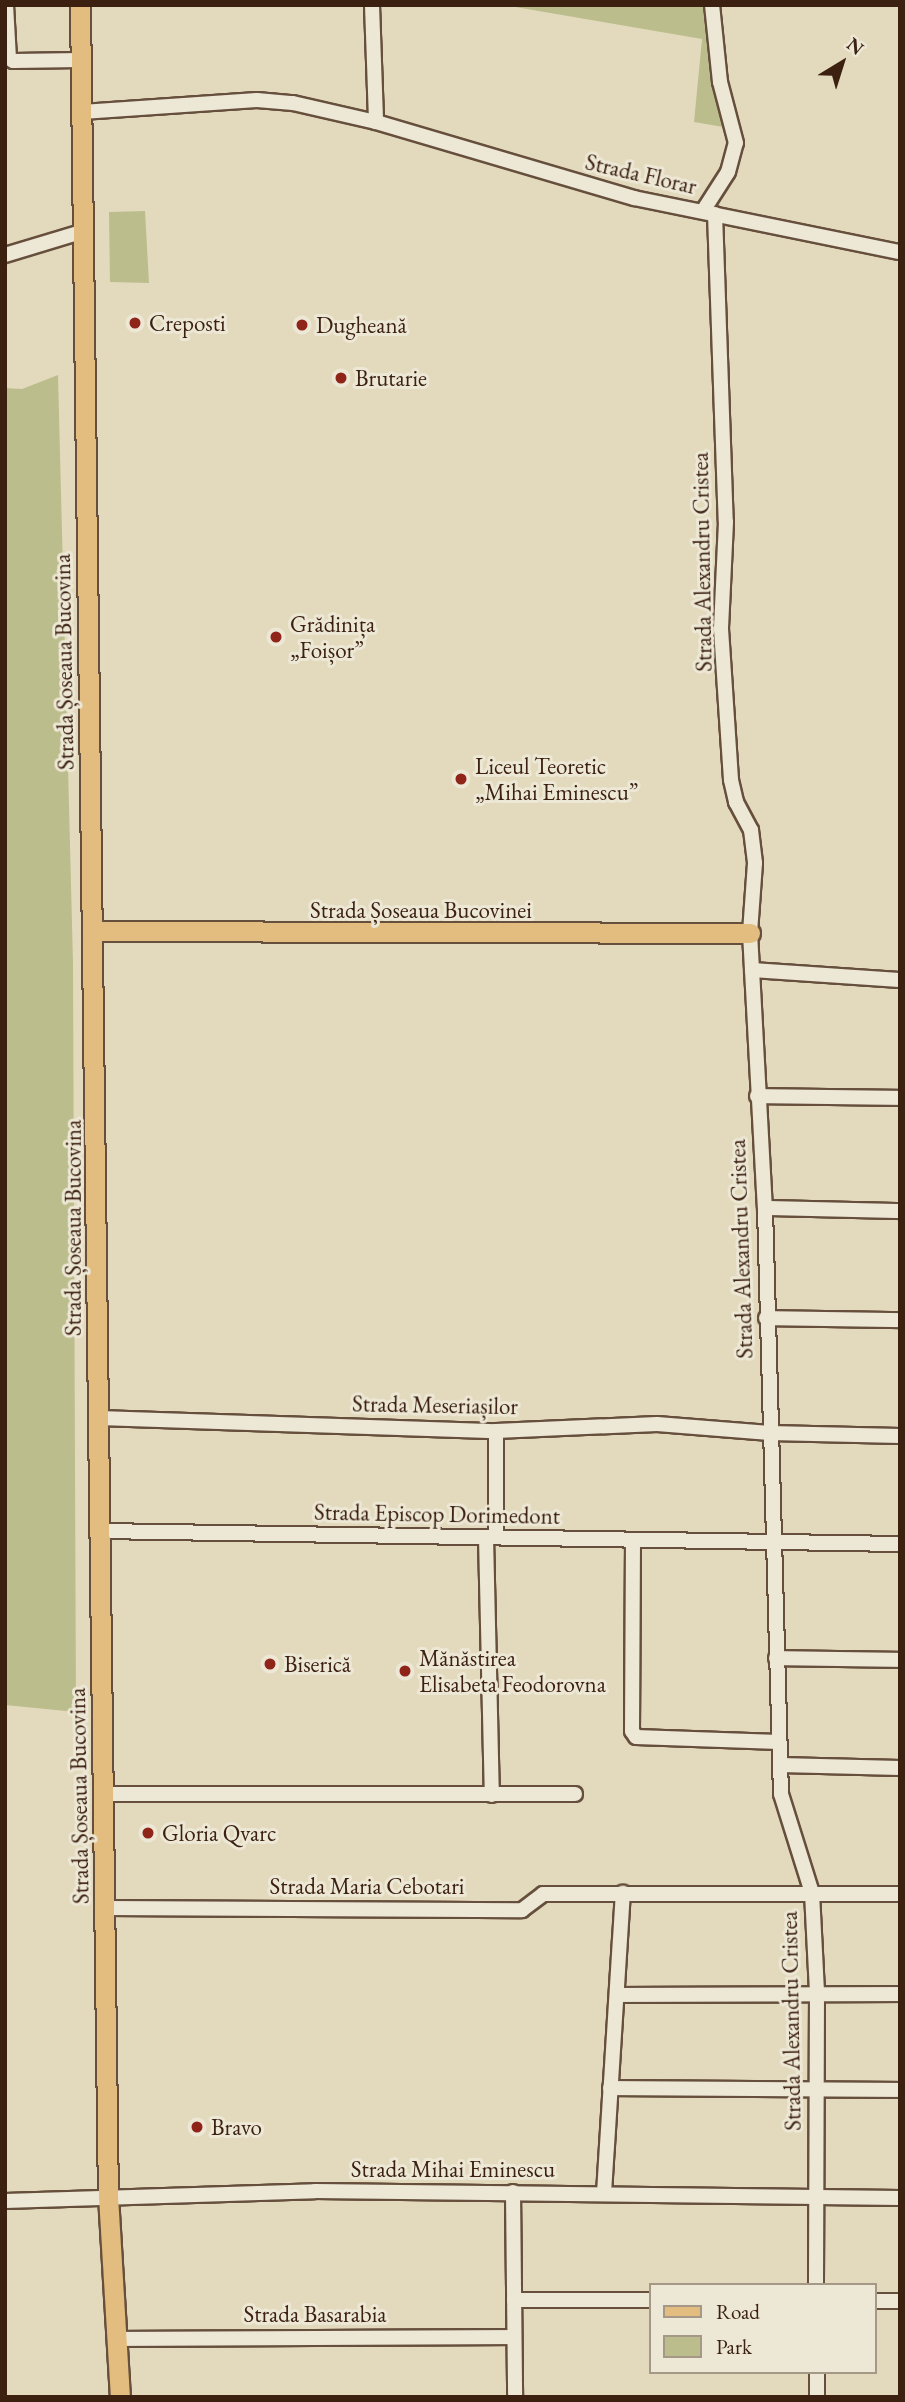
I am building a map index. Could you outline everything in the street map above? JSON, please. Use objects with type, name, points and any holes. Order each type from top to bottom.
[{"type":"main road","name":"Strada Șoseaua Bucovina","points":[[80,5],[108,2196],[120,2397]]},
{"type":"main road","name":"Strada Șoseaua Bucovinei","points":[[93,931],[750,933]]},
{"type":"street","points":[[6,5],[9,58],[81,60]]},
{"type":"street","points":[[372,5],[376,122]]},
{"type":"street","points":[[709,212],[728,172],[736,143],[720,82],[712,5]]},
{"type":"street","name":"Strada Florar","points":[[82,112],[257,100],[376,122],[624,196],[900,252]]},
{"type":"street","name":"Strada Alexandru Cristea","points":[[709,212],[726,522],[721,629],[731,780],[736,802],[751,830],[755,863],[750,933],[765,1208],[781,1794],[812,1893],[817,1993],[817,2283]]},
{"type":"street","points":[[5,255],[81,232]]},
{"type":"street","points":[[752,970],[900,980]]},
{"type":"street","points":[[757,1096],[900,1098]]},
{"type":"street","points":[[765,1208],[900,1211]]},
{"type":"street","points":[[766,1318],[900,1320]]},
{"type":"street","name":"Strada Meseriașilor","points":[[99,1418],[496,1431],[657,1424],[770,1433],[900,1436]]},
{"type":"street","points":[[492,1795],[491,1537],[496,1431]]},
{"type":"street","name":"Strada Episcop Dorimedont","points":[[100,1531],[900,1544]]},
{"type":"street","points":[[634,1540],[632,1731],[645,1740],[779,1742]]},
{"type":"street","points":[[776,1658],[900,1660]]},
{"type":"street","points":[[780,1765],[900,1768]]},
{"type":"street","points":[[102,1794],[575,1794]]},
{"type":"street","points":[[604,2193],[623,1893]]},
{"type":"street","name":"Strada Maria Cebotari","points":[[106,1908],[522,1910],[543,1894],[900,1894]]},
{"type":"street","points":[[618,1994],[900,1994]]},
{"type":"street","points":[[610,2088],[900,2091]]},
{"type":"street","points":[[513,2192],[515,2397]]},
{"type":"street","name":"Strada Mihai Eminescu","points":[[5,2201],[108,2196],[513,2192],[900,2198]]},
{"type":"street","points":[[514,2300],[650,2300]]},
{"type":"street","points":[[877,2301],[900,2301]]},
{"type":"street","name":"Strada Basarabia","points":[[117,2339],[513,2337]]},
{"type":"street","points":[[817,2374],[817,2397]]},
{"type":"green space","points":[[504,5],[708,5],[729,128],[694,122],[702,39]]},
{"type":"green space","points":[[145,211],[149,283],[110,282],[109,212]]},
{"type":"green space","points":[[58,375],[73,962],[76,1712],[5,1705],[5,388],[22,389]]},
{"type":"place","name":"Creposti","points":[[135,323]]},
{"type":"place","name":"Dugheană","points":[[302,325]]},
{"type":"place","name":"Brutarie","points":[[341,378]]},
{"type":"place","name":"Grădinița „Foișor”","points":[[276,637]]},
{"type":"place","name":"Liceul Teoretic „Mihai Eminescu”","points":[[461,779]]},
{"type":"place","name":"Biserică","points":[[270,1664]]},
{"type":"place","name":"Mănăstirea Elisabeta Feodorovna","points":[[405,1671]]},
{"type":"place","name":"Gloria Qvarc","points":[[148,1833]]},
{"type":"place","name":"Bravo","points":[[197,2127]]}]
